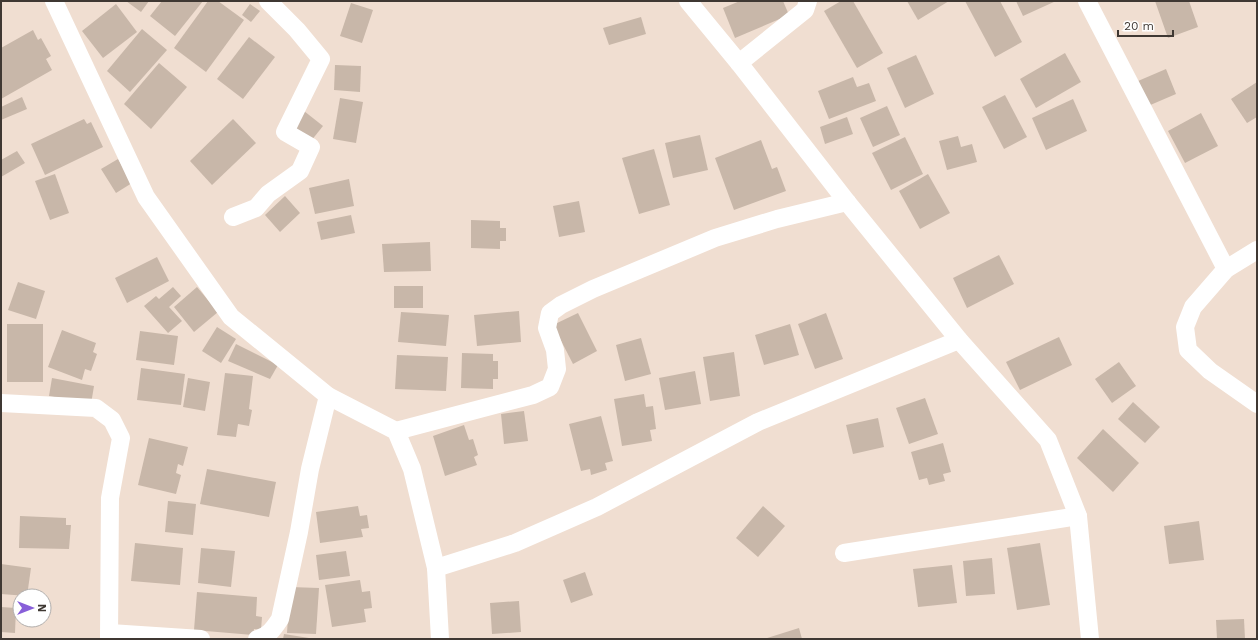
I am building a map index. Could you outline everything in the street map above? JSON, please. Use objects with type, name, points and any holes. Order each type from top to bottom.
[{"type":"street","points":[[54,1],[146,198],[231,317],[328,396],[396,431],[412,469],[436,568],[440,639]]},
{"type":"street","points":[[233,217],[256,208],[268,194],[300,171],[311,148],[285,132],[321,59],[297,30],[268,1]]},
{"type":"street","points":[[688,1],[739,63],[847,202],[959,340],[1048,440],[1078,516],[1090,639]]},
{"type":"street","points":[[739,63],[805,10],[808,1]]},
{"type":"street","points":[[1087,1],[1226,269]]},
{"type":"street","points":[[396,431],[533,395],[550,387],[557,369],[555,350],[547,328],[550,313],[561,305],[593,289],[715,238],[777,219],[847,202]]},
{"type":"street","points":[[1257,250],[1226,269],[1193,307],[1185,328],[1188,350],[1210,371],[1257,404]]},
{"type":"street","points":[[436,568],[514,543],[597,508],[758,422],[959,340]]},
{"type":"street","points":[[257,639],[262,638],[274,628],[280,618],[299,532],[310,469],[328,396]]},
{"type":"street","points":[[1,403],[96,408],[112,420],[121,438],[110,498],[110,636],[201,639]]},
{"type":"street","points":[[844,553],[1078,516]]},
{"type":"building","points":[[126,1],[149,1],[141,12]]},
{"type":"building","points":[[162,1],[203,1],[175,36],[150,16]]},
{"type":"building","points":[[208,1],[218,1],[244,20],[206,72],[174,48]]},
{"type":"building","points":[[740,1],[783,1],[789,15],[735,38],[723,8]]},
{"type":"building","points":[[841,1],[853,1],[883,53],[857,68],[824,11]]},
{"type":"building","points":[[907,1],[949,1],[918,20]]},
{"type":"building","points":[[965,1],[1000,1],[1022,42],[995,57]]},
{"type":"building","points":[[1016,1],[1056,1],[1023,16]]},
{"type":"building","points":[[1155,1],[1189,1],[1198,27],[1168,38]]},
{"type":"building","points":[[351,3],[373,10],[362,43],[340,36]]},
{"type":"building","points":[[116,4],[137,32],[103,58],[82,31]]},
{"type":"building","points":[[250,4],[260,11],[251,22],[242,15]]},
{"type":"building","points":[[641,17],[646,34],[609,45],[603,28]]},
{"type":"building","points":[[142,29],[167,50],[130,92],[107,71]]},
{"type":"building","points":[[33,30],[38,40],[41,38],[51,56],[46,59],[52,70],[1,99],[1,48]]},
{"type":"building","points":[[249,37],[275,57],[243,99],[217,79]]},
{"type":"building","points":[[1065,53],[1081,82],[1036,108],[1020,79]]},
{"type":"building","points":[[916,55],[934,94],[905,108],[887,68]]},
{"type":"building","points":[[159,63],[187,87],[151,129],[124,104]]},
{"type":"building","points":[[335,65],[361,66],[360,92],[334,90]]},
{"type":"building","points":[[1166,69],[1176,94],[1148,106],[1138,81]]},
{"type":"building","points":[[853,77],[857,87],[869,83],[876,101],[829,119],[818,91]]},
{"type":"building","points":[[1257,82],[1257,117],[1247,123],[1231,99]]},
{"type":"building","points":[[1005,95],[1027,137],[1004,149],[982,107]]},
{"type":"building","points":[[22,97],[27,109],[1,120],[1,107]]},
{"type":"building","points":[[340,98],[363,102],[356,143],[333,139]]},
{"type":"building","points":[[1073,99],[1087,131],[1046,150],[1032,118]]},
{"type":"building","points":[[887,106],[900,135],[873,147],[860,118]]},
{"type":"building","points":[[304,111],[323,126],[311,141],[293,126]]},
{"type":"building","points":[[1201,113],[1218,146],[1185,163],[1168,131]]},
{"type":"building","points":[[847,117],[853,134],[825,144],[820,127]]},
{"type":"building","points":[[84,119],[87,124],[91,122],[103,147],[45,175],[31,144]]},
{"type":"building","points":[[233,119],[256,143],[212,185],[190,161]]},
{"type":"building","points":[[700,135],[708,170],[673,178],[665,143]]},
{"type":"building","points":[[958,136],[961,147],[972,144],[977,162],[947,170],[939,141]]},
{"type":"building","points":[[905,137],[923,174],[891,190],[872,153]]},
{"type":"building","points":[[761,140],[772,169],[777,167],[786,191],[734,210],[715,158]]},
{"type":"building","points":[[654,149],[670,205],[639,214],[622,158]]},
{"type":"building","points":[[17,151],[25,163],[1,177],[1,160]]},
{"type":"building","points":[[118,159],[132,183],[116,193],[101,169]]},
{"type":"building","points":[[55,174],[69,213],[50,220],[35,181]]},
{"type":"building","points":[[928,174],[950,213],[920,229],[899,191]]},
{"type":"building","points":[[349,179],[354,206],[315,214],[309,188]]},
{"type":"building","points":[[285,196],[300,213],[280,232],[265,215]]},
{"type":"building","points":[[579,201],[585,232],[559,237],[553,206]]},
{"type":"building","points":[[351,215],[355,233],[321,240],[317,222]]},
{"type":"building","points":[[471,220],[500,221],[500,228],[506,228],[506,241],[500,241],[500,249],[471,248]]},
{"type":"building","points":[[430,242],[431,271],[384,272],[382,244]]},
{"type":"building","points":[[999,255],[1014,284],[967,308],[953,278]]},
{"type":"building","points":[[157,257],[169,281],[127,303],[115,278]]},
{"type":"building","points":[[18,282],[45,291],[36,319],[8,310]]},
{"type":"building","points":[[394,286],[423,286],[423,308],[394,308]]},
{"type":"building","points":[[173,287],[181,296],[169,307],[182,321],[168,333],[144,306],[156,296],[159,299]]},
{"type":"building","points":[[197,287],[218,312],[194,332],[174,307]]},
{"type":"building","points":[[519,311],[521,342],[477,346],[474,315]]},
{"type":"building","points":[[401,312],[449,315],[446,346],[398,342]]},
{"type":"building","points":[[578,313],[597,351],[573,364],[553,325]]},
{"type":"building","points":[[826,313],[843,359],[815,369],[798,324]]},
{"type":"building","points":[[7,324],[43,324],[43,382],[7,382]]},
{"type":"building","points":[[790,324],[799,355],[764,365],[755,335]]},
{"type":"building","points":[[217,327],[236,339],[221,363],[202,351]]},
{"type":"building","points":[[62,330],[96,343],[93,352],[97,354],[91,371],[85,369],[82,380],[48,367]]},
{"type":"building","points":[[140,331],[178,336],[174,365],[136,360]]},
{"type":"building","points":[[1059,337],[1072,365],[1020,390],[1006,362]]},
{"type":"building","points":[[641,338],[651,374],[625,381],[616,345]]},
{"type":"building","points":[[236,344],[278,365],[270,379],[228,361]]},
{"type":"building","points":[[734,352],[740,396],[710,401],[703,357]]},
{"type":"building","points":[[462,353],[493,354],[493,361],[498,361],[498,379],[493,379],[493,389],[461,388]]},
{"type":"building","points":[[397,355],[448,357],[446,391],[395,389]]},
{"type":"building","points":[[1119,362],[1136,386],[1112,403],[1095,379]]},
{"type":"building","points":[[141,368],[185,374],[181,405],[137,400]]},
{"type":"building","points":[[695,371],[701,404],[665,410],[659,378]]},
{"type":"building","points":[[225,373],[253,376],[249,409],[252,410],[249,426],[238,424],[236,437],[217,435]]},
{"type":"building","points":[[52,378],[94,386],[91,404],[49,396]]},
{"type":"building","points":[[188,378],[210,382],[205,411],[183,407]]},
{"type":"building","points":[[644,394],[646,407],[653,406],[656,429],[650,430],[652,441],[622,446],[614,399]]},
{"type":"building","points":[[925,398],[938,434],[909,444],[896,408]]},
{"type":"building","points":[[1133,402],[1160,427],[1145,443],[1118,419]]},
{"type":"building","points":[[524,411],[528,441],[504,444],[501,414]]},
{"type":"building","points":[[601,416],[613,461],[605,463],[607,470],[591,475],[590,469],[581,471],[569,424]]},
{"type":"building","points":[[878,418],[884,447],[853,454],[846,425]]},
{"type":"building","points":[[464,425],[469,440],[473,439],[478,455],[474,457],[477,465],[445,476],[433,436]]},
{"type":"building","points":[[1103,429],[1139,463],[1113,492],[1077,458]]},
{"type":"building","points":[[149,438],[188,447],[183,466],[178,464],[176,473],[181,475],[176,494],[138,485]]},
{"type":"building","points":[[943,443],[951,472],[943,474],[945,481],[929,485],[927,478],[919,480],[911,452]]},
{"type":"building","points":[[207,469],[276,482],[269,517],[200,504]]},
{"type":"building","points":[[168,501],[196,504],[193,535],[165,532]]},
{"type":"building","points":[[358,506],[360,516],[367,515],[369,528],[361,529],[363,537],[320,543],[316,512]]},
{"type":"building","points":[[763,506],[785,526],[758,557],[736,538]]},
{"type":"building","points":[[20,516],[66,518],[66,525],[71,525],[69,549],[19,548]]},
{"type":"building","points":[[1199,521],[1204,560],[1169,564],[1164,526]]},
{"type":"building","points":[[135,543],[183,548],[180,585],[131,581]]},
{"type":"building","points":[[1040,543],[1050,605],[1017,610],[1007,548]]},
{"type":"building","points":[[201,548],[235,551],[231,587],[198,583]]},
{"type":"building","points":[[346,551],[350,576],[319,580],[316,555]]},
{"type":"building","points":[[992,558],[995,594],[966,596],[963,561]]},
{"type":"building","points":[[1,564],[31,568],[28,588],[12,588],[12,595],[1,594]]},
{"type":"building","points":[[952,565],[957,603],[918,607],[913,569]]},
{"type":"building","points":[[585,572],[593,595],[571,603],[563,580]]},
{"type":"building","points":[[360,580],[362,592],[370,591],[372,608],[364,609],[366,622],[332,627],[325,585]]},
{"type":"building","points":[[290,587],[319,588],[316,634],[287,633]]},
{"type":"building","points":[[197,592],[257,597],[256,616],[262,617],[261,630],[254,629],[253,635],[194,630]]},
{"type":"building","points":[[519,601],[521,632],[492,634],[490,603]]},
{"type":"building","points":[[1,607],[12,608],[12,628],[15,628],[15,633],[1,632]]},
{"type":"building","points":[[1244,619],[1245,639],[1217,639],[1216,620]]},
{"type":"building","points":[[799,628],[802,639],[764,639]]},
{"type":"building","points":[[284,634],[309,638],[309,639],[283,639]]}]
